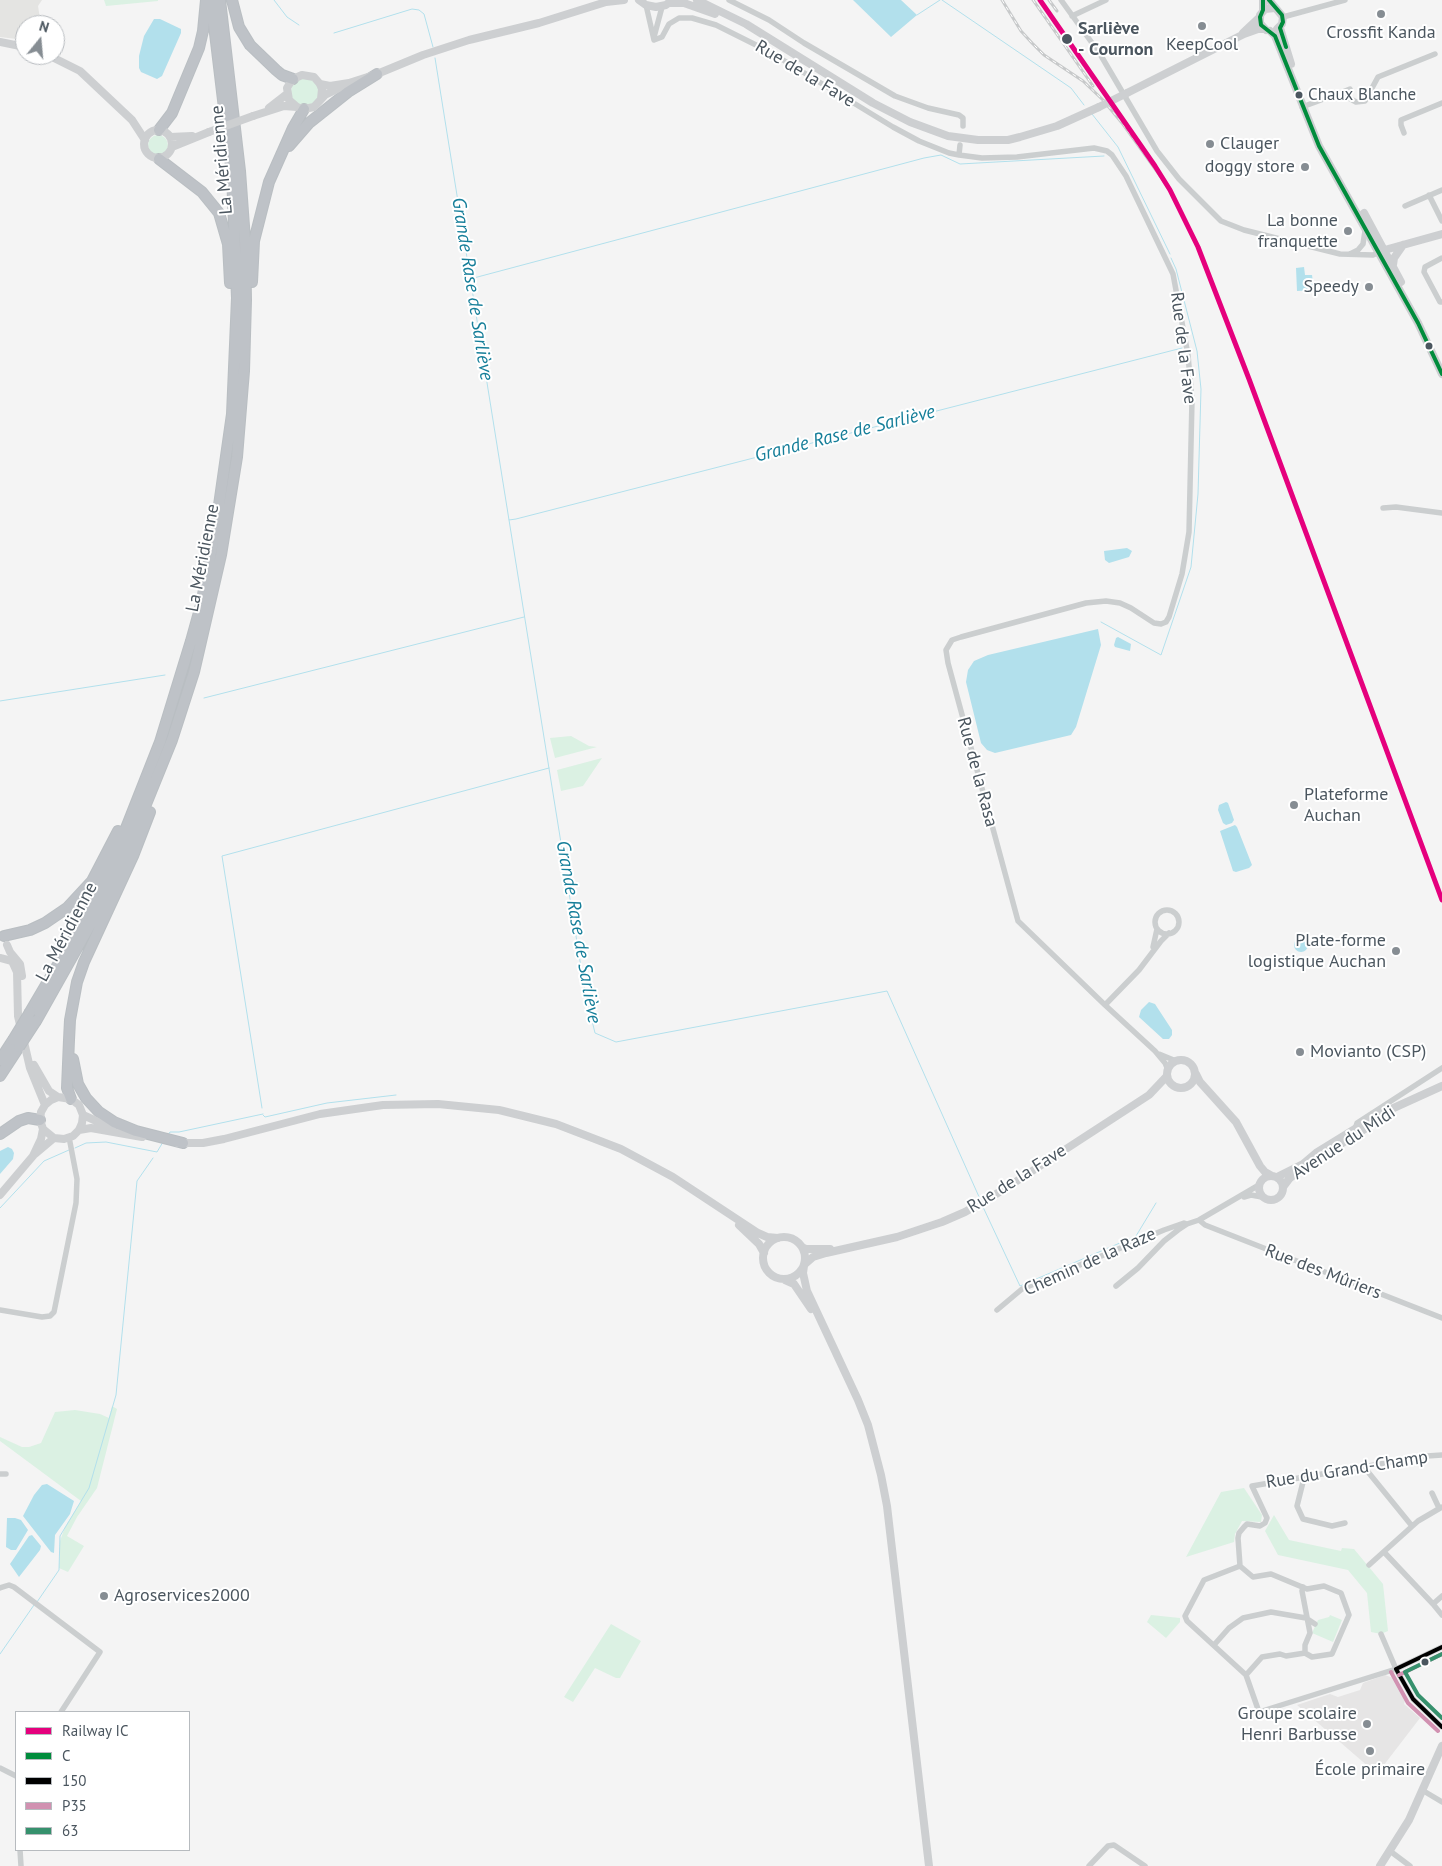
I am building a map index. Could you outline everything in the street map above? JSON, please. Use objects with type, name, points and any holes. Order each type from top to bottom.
[{"type":"highway","points":[[157,131],[172,113],[199,48],[204,32],[206,0]]},
{"type":"highway","name":"La Méridienne","points":[[33,1016],[117,851],[160,742],[184,669],[208,570],[228,451],[234,376],[237,298],[228,136],[211,0]]},
{"type":"highway","name":"La Méridienne","points":[[0,1076],[16,1043],[71,961],[125,856],[172,740],[194,672],[210,607],[224,538],[237,457],[245,328],[245,240],[236,128],[220,0]]},
{"type":"highway","points":[[228,0],[232,51],[229,71]]},
{"type":"highway","points":[[232,0],[239,28],[250,45],[282,75],[293,79]]},
{"type":"highway","points":[[270,182],[286,149],[300,132],[348,92],[377,74]]},
{"type":"highway","points":[[245,328],[252,279],[254,241],[270,182],[300,108]]},
{"type":"highway","points":[[159,159],[206,196],[216,207],[223,222],[228,244],[234,376]]},
{"type":"highway","points":[[71,1099],[67,1088],[67,1078],[72,1000],[84,962],[142,834],[166,767],[172,740]]},
{"type":"highway","points":[[4,938],[30,930],[58,916],[74,902],[92,881],[112,845],[160,742]]},
{"type":"highway","points":[[72,1000],[71,1036],[73,1063],[78,1084],[86,1098],[99,1112],[114,1122],[136,1131],[183,1143]]},
{"type":"highway","name":"La Méridienne","points":[[0,1060],[16,1043]]},
{"type":"highway","points":[[0,1134],[19,1121],[28,1118],[42,1124]]},
{"type":"main road","points":[[320,84],[330,86],[349,83],[377,74],[402,62],[460,43],[538,23],[608,1],[624,0]]},
{"type":"main road","points":[[692,0],[742,24],[746,24]]},
{"type":"main road","points":[[696,0],[746,24],[873,103],[910,122],[948,136],[986,140],[1020,137],[1058,126],[1258,29],[1280,28]]},
{"type":"main road","points":[[1262,0],[1261,25],[1275,36],[1329,165],[1364,225],[1393,266],[1442,374]]},
{"type":"main road","points":[[1269,0],[1283,17],[1280,28],[1304,106],[1418,322]]},
{"type":"main road","points":[[641,1],[684,3],[715,14],[782,47]]},
{"type":"main road","points":[[1238,38],[1268,8],[1275,8]]},
{"type":"main road","points":[[0,42],[15,45]]},
{"type":"main road","points":[[65,64],[80,71],[132,120],[146,129],[164,132],[170,137],[172,147],[168,155],[159,159],[150,156],[144,149],[144,140],[132,120]]},
{"type":"main road","points":[[253,116],[267,109],[287,94],[293,79],[302,75],[314,77],[320,84],[321,99]]},
{"type":"main road","points":[[172,147],[196,136],[284,106],[314,107],[321,99],[349,83]]},
{"type":"main road","points":[[287,94],[292,104],[300,108]]},
{"type":"main road","points":[[144,140],[147,136],[157,131]]},
{"type":"main road","points":[[170,137],[196,136]]},
{"type":"main road","points":[[1382,251],[1442,234]]},
{"type":"main road","points":[[1393,266],[1394,258],[1403,245]]},
{"type":"main road","points":[[4,938],[5,952],[0,958],[12,961],[17,972],[18,1016],[30,1068],[45,1105]]},
{"type":"main road","points":[[4,938],[10,952],[20,964],[22,971],[20,1014],[32,1062],[49,1091],[58,1097],[71,1099],[79,1105],[83,1115],[79,1130]]},
{"type":"main road","points":[[1215,1098],[1196,1087],[1181,1088],[1174,1086],[1168,1073],[1176,1061],[1189,1062],[1195,1069],[1200,1082],[1215,1098],[1236,1122],[1265,1172],[1274,1176],[1282,1183],[1282,1194],[1276,1200],[1262,1197],[1259,1191],[1257,1167],[1251,1150]]},
{"type":"main road","name":"Rue de la Fave","points":[[1149,1095],[1168,1073]]},
{"type":"main road","points":[[1189,1086],[1196,1074]]},
{"type":"main road","name":"Rue de la Fave","points":[[805,1265],[813,1258],[826,1252],[897,1237],[942,1222],[988,1200],[1149,1095],[1174,1086]]},
{"type":"main road","name":"Avenue du Midi","points":[[1274,1176],[1303,1164],[1355,1128],[1376,1116],[1442,1086]]},
{"type":"main road","points":[[33,1156],[41,1139],[41,1112],[45,1105],[58,1097]]},
{"type":"main road","name":"Avenue du Midi","points":[[1283,1187],[1289,1178],[1325,1153],[1408,1102]]},
{"type":"main road","points":[[42,1124],[54,1138],[64,1139],[79,1130],[90,1128],[183,1143],[224,1139],[298,1119],[350,1109],[408,1103],[468,1106],[530,1117],[590,1136],[647,1162],[767,1238],[791,1238],[802,1247],[806,1258],[803,1273],[807,1291],[858,1400],[868,1425],[881,1475],[887,1506],[929,1866]]},
{"type":"main road","points":[[83,1115],[123,1133]]},
{"type":"main road","points":[[0,1195],[33,1156],[54,1138]]},
{"type":"main road","points":[[1259,1183],[1265,1177],[1274,1176]]},
{"type":"main road","points":[[714,1205],[759,1244],[764,1253]]},
{"type":"main road","points":[[778,1238],[766,1246],[764,1266],[772,1276],[794,1284],[822,1325]]},
{"type":"main road","name":"Rue de la Fave","points":[[802,1247],[826,1249],[874,1242]]},
{"type":"main road","points":[[785,1280],[797,1276],[805,1265]]},
{"type":"main road","points":[[1380,1866],[1409,1820],[1442,1746]]},
{"type":"street","points":[[729,0],[769,20],[804,43],[895,96],[928,108],[959,115],[963,118],[963,126]]},
{"type":"street","points":[[1060,0],[1100,54],[1157,151],[1180,179],[1221,221],[1244,230],[1311,247],[1350,254],[1373,255],[1382,251]]},
{"type":"street","points":[[1072,16],[1106,0]]},
{"type":"street","points":[[1283,17],[1345,0]]},
{"type":"street","points":[[641,1],[654,40]]},
{"type":"street","points":[[654,40],[668,3]]},
{"type":"street","name":"Rue de la Fave","points":[[654,40],[662,37],[669,24],[679,18],[692,18],[716,25],[770,52],[893,127],[935,148],[959,155],[998,158],[1087,148],[1100,149],[1116,159],[1173,274],[1192,383],[1190,518],[1182,574],[1166,622],[1154,623],[1120,603],[1106,601],[1086,603]]},
{"type":"street","points":[[1340,93],[1356,102],[1365,100],[1378,77],[1435,54]]},
{"type":"street","points":[[1304,106],[1350,89]]},
{"type":"street","points":[[1404,133],[1401,120],[1442,103]]},
{"type":"street","points":[[959,155],[960,145]]},
{"type":"street","points":[[1405,206],[1442,190]]},
{"type":"street","points":[[1430,195],[1442,221]]},
{"type":"street","points":[[1350,254],[1358,250],[1363,244],[1365,237],[1364,225]]},
{"type":"street","points":[[1442,258],[1425,267],[1424,272],[1440,302],[1442,302]]},
{"type":"street","points":[[1383,508],[1396,507],[1442,514]]},
{"type":"street","name":"Rue de la Rasa","points":[[1086,603],[952,640],[948,645],[946,656],[1018,920],[1106,1004]]},
{"type":"street","points":[[1168,1073],[1165,1062],[1106,1004],[1179,924],[1178,916],[1172,911],[1165,910],[1158,914],[1155,922],[1161,932],[1169,933]]},
{"type":"street","points":[[1150,954],[1158,929]]},
{"type":"street","points":[[1155,1052],[1176,1061]]},
{"type":"street","points":[[1325,1153],[1354,1132],[1357,1123],[1442,1068]]},
{"type":"street","points":[[0,1310],[42,1317],[50,1316],[54,1312],[76,1203],[77,1179],[70,1137]]},
{"type":"street","points":[[1200,1220],[1259,1183]]},
{"type":"street","points":[[1237,1198],[1251,1195],[1262,1197]]},
{"type":"street","name":"Chemin de la Raze","points":[[997,1310],[1022,1289],[1164,1230],[1200,1220]]},
{"type":"street","name":"Rue des Mûriers","points":[[1200,1220],[1204,1225],[1442,1318]]},
{"type":"street","points":[[1116,1286],[1138,1268],[1164,1241],[1186,1224]]},
{"type":"street","name":"Rue du Grand-Champ","points":[[1240,1566],[1239,1533],[1247,1524],[1263,1525],[1267,1518],[1252,1486],[1442,1455]]},
{"type":"street","points":[[1364,1467],[1412,1526]]},
{"type":"street","points":[[1304,1478],[1297,1502],[1303,1518],[1332,1526],[1345,1523]]},
{"type":"street","points":[[1369,1565],[1412,1526],[1440,1508],[1432,1493]]},
{"type":"street","points":[[1384,1552],[1442,1616]]},
{"type":"street","points":[[1246,1675],[1262,1657],[1305,1653],[1312,1657],[1333,1652],[1349,1615],[1341,1593],[1324,1586],[1307,1589],[1271,1574],[1253,1577],[1240,1566],[1204,1580],[1185,1616],[1187,1621],[1246,1675],[1259,1712],[1396,1669],[1442,1648]]},
{"type":"street","points":[[0,1588],[4,1586],[14,1587],[100,1652],[62,1711]]},
{"type":"street","points":[[1303,1587],[1306,1618],[1310,1633],[1305,1645],[1305,1653]]},
{"type":"street","points":[[1433,1604],[1442,1596]]},
{"type":"street","points":[[1214,1645],[1229,1628],[1243,1618],[1271,1612],[1306,1618],[1315,1624]]},
{"type":"street","points":[[1381,1634],[1396,1669],[1413,1699],[1442,1726]]},
{"type":"street","points":[[0,1768],[15,1776]]},
{"type":"street","points":[[1422,1790],[1442,1802]]},
{"type":"street","points":[[1089,1866],[1108,1846],[1117,1846],[1144,1866]]},
{"type":"street","points":[[20,1851],[21,1866]]},
{"type":"street","points":[[1390,1851],[1410,1866]]},
{"type":"shaded area","points":[[0,0],[42,0],[38,6],[39,15],[15,15],[15,39],[0,37]]},
{"type":"shaded area","name":"Groupe scolaire Henri Barbusse","points":[[1385,1675],[1396,1679],[1406,1697],[1404,1704],[1420,1718],[1377,1774],[1297,1705],[1330,1694],[1338,1697],[1360,1690],[1363,1683]]},
{"type":"green space","points":[[104,0],[158,0],[158,1],[106,6]]},
{"type":"green space","points":[[305,78],[315,82],[319,92],[315,102],[305,106],[295,102],[291,92],[295,82]]},
{"type":"green space","points":[[158,135],[165,138],[168,145],[165,152],[158,155],[151,152],[148,145],[151,138]]},
{"type":"green space","points":[[571,736],[589,746],[597,747],[555,758],[550,738]]},
{"type":"green space","points":[[602,758],[583,786],[561,791],[557,770]]},
{"type":"green space","points":[[112,1406],[117,1409],[97,1488],[77,1517],[67,1536],[84,1546],[68,1572],[59,1568],[60,1541],[65,1527],[81,1501],[0,1441],[0,1437],[22,1447],[29,1447],[41,1443],[55,1412],[75,1410],[100,1414],[109,1418]]},
{"type":"green space","points":[[1244,1488],[1262,1515],[1261,1522],[1242,1521],[1235,1534],[1234,1542],[1186,1557],[1221,1492]]},
{"type":"green space","points":[[1274,1515],[1289,1540],[1341,1551],[1342,1548],[1354,1549],[1383,1584],[1388,1631],[1381,1634],[1371,1632],[1367,1593],[1348,1570],[1278,1555],[1265,1531]]},
{"type":"green space","points":[[1151,1615],[1180,1618],[1180,1622],[1166,1638],[1147,1622]]},
{"type":"green space","points":[[1330,1615],[1342,1620],[1333,1642],[1312,1633],[1318,1620]]},
{"type":"green space","points":[[611,1624],[641,1641],[620,1678],[595,1668],[573,1702],[564,1697]]},
{"type":"water","points":[[853,0],[901,0],[917,15],[891,37]]},
{"type":"water","points":[[154,19],[160,19],[181,29],[162,76],[157,79],[141,72],[139,68],[139,56],[144,36]]},
{"type":"water","points":[[1304,267],[1305,275],[1312,275],[1314,290],[1297,291],[1296,268]]},
{"type":"water","points":[[1127,548],[1132,551],[1129,557],[1109,563],[1105,560],[1104,551]]},
{"type":"water","points":[[1098,629],[1101,645],[1076,727],[1071,735],[995,753],[987,750],[981,743],[966,682],[968,670],[974,661],[988,655]]},
{"type":"water","points":[[1118,637],[1131,644],[1130,651],[1115,647],[1116,638]]},
{"type":"water","points":[[1226,802],[1234,820],[1226,825],[1223,823],[1218,810],[1219,805]]},
{"type":"water","points":[[1235,825],[1252,865],[1249,868],[1236,872],[1233,871],[1220,831]]},
{"type":"water","points":[[1301,938],[1306,940],[1308,945],[1306,950],[1301,952],[1296,950],[1294,945],[1296,940]]},
{"type":"water","points":[[1149,1002],[1155,1004],[1172,1030],[1172,1035],[1169,1039],[1163,1039],[1139,1017],[1141,1010]]},
{"type":"water","points":[[8,1147],[14,1153],[13,1159],[0,1174],[0,1151]]},
{"type":"water","points":[[47,1484],[74,1501],[70,1514],[55,1535],[54,1553],[51,1552],[23,1516],[34,1495],[42,1485]]},
{"type":"water","points":[[7,1518],[21,1520],[28,1530],[16,1550],[6,1547]]},
{"type":"water","points":[[32,1535],[41,1546],[40,1550],[19,1577],[10,1564],[29,1536]]},
{"type":"waterway","name":"Grande Rase de Sarliève","points":[[274,0],[287,17],[299,25]]},
{"type":"waterway","points":[[917,15],[940,0]]},
{"type":"waterway","points":[[942,0],[1071,88],[1084,105]]},
{"type":"waterway","name":"Grande Rase de Sarliève","points":[[334,33],[412,9],[419,10],[424,14],[433,47]]},
{"type":"waterway","name":"Grande Rase de Sarliève","points":[[435,58],[509,520],[1182,348]]},
{"type":"waterway","points":[[1092,114],[1118,147],[1170,254]]},
{"type":"waterway","points":[[470,279],[924,158],[941,155],[960,164],[1104,156]]},
{"type":"waterway","points":[[1101,622],[1161,655],[1191,567],[1198,494],[1201,389],[1197,351],[1176,269],[1171,258]]},
{"type":"waterway","name":"Grande Rase de Sarliève","points":[[509,520],[585,992],[595,1033],[616,1042],[887,991],[980,1199]]},
{"type":"waterway","points":[[204,698],[524,617]]},
{"type":"waterway","points":[[0,701],[165,675]]},
{"type":"waterway","points":[[262,1108],[222,856],[549,768]]},
{"type":"waterway","points":[[263,1115],[265,1117],[327,1103],[396,1095]]},
{"type":"waterway","points":[[168,1135],[170,1132],[179,1132],[263,1114]]},
{"type":"waterway","points":[[75,1148],[86,1143],[106,1142],[157,1152],[163,1142]]},
{"type":"waterway","points":[[0,1208],[44,1161],[69,1150]]},
{"type":"waterway","points":[[37,1602],[59,1570],[60,1536],[89,1488],[116,1395],[137,1181],[153,1158]]},
{"type":"waterway","name":"Grande Rase de Sarliève","points":[[983,1207],[1020,1286],[1136,1236],[1156,1203]]},
{"type":"waterway","points":[[0,1654],[34,1605]]},
{"type":"railway","points":[[1002,0],[1021,31],[1044,55],[1083,81],[1103,100],[1122,123],[1170,190]]},
{"type":"railway","points":[[1033,0],[1093,86]]},
{"type":"railway","points":[[1049,0],[1057,11]]},
{"type":"rail line","name":"IC","points":[[1040,0],[1155,166],[1170,190],[1198,247],[1249,379],[1442,900]]},
{"type":"transit line","name":"C","points":[[1263,0],[1263,10],[1260,17],[1261,25],[1275,36],[1319,146],[1418,323],[1442,374]]},
{"type":"transit line","name":"C","points":[[1269,0],[1282,15],[1283,22],[1280,28],[1286,47]]},
{"type":"transit line","name":"150","points":[[1396,1669],[1442,1647]]},
{"type":"transit line","name":"P35","points":[[1399,1675],[1442,1654]]},
{"type":"transit line","name":"63","points":[[1442,1654],[1405,1672],[1418,1695],[1442,1718]]},
{"type":"transit line","name":"150","points":[[1396,1669],[1413,1699],[1442,1727]]},
{"type":"transit line","name":"P35","points":[[1391,1672],[1408,1703],[1438,1731]]},
{"type":"place","name":"Crossfit Kanda","points":[[1381,14]]},
{"type":"place","name":"KeepCool","points":[[1202,26]]},
{"type":"place","name":"Sarliève - Cournon","points":[[1067,39]]},
{"type":"place","name":"Chaux Blanche","points":[[1299,95]]},
{"type":"place","name":"Clauger","points":[[1210,144]]},
{"type":"place","name":"doggy store","points":[[1305,167]]},
{"type":"place","name":"La bonne franquette","points":[[1348,231]]},
{"type":"place","name":"Speedy","points":[[1369,287]]},
{"type":"place","name":"Plateforme Auchan","points":[[1294,805]]},
{"type":"place","name":"Plate-forme logistique Auchan","points":[[1396,951]]},
{"type":"place","name":"Movianto (CSP)","points":[[1300,1052]]},
{"type":"place","name":"Agroservices2000","points":[[104,1596]]},
{"type":"place","name":"Groupe scolaire Henri Barbusse","points":[[1367,1724]]},
{"type":"place","name":"École primaire","points":[[1370,1751]]}]
